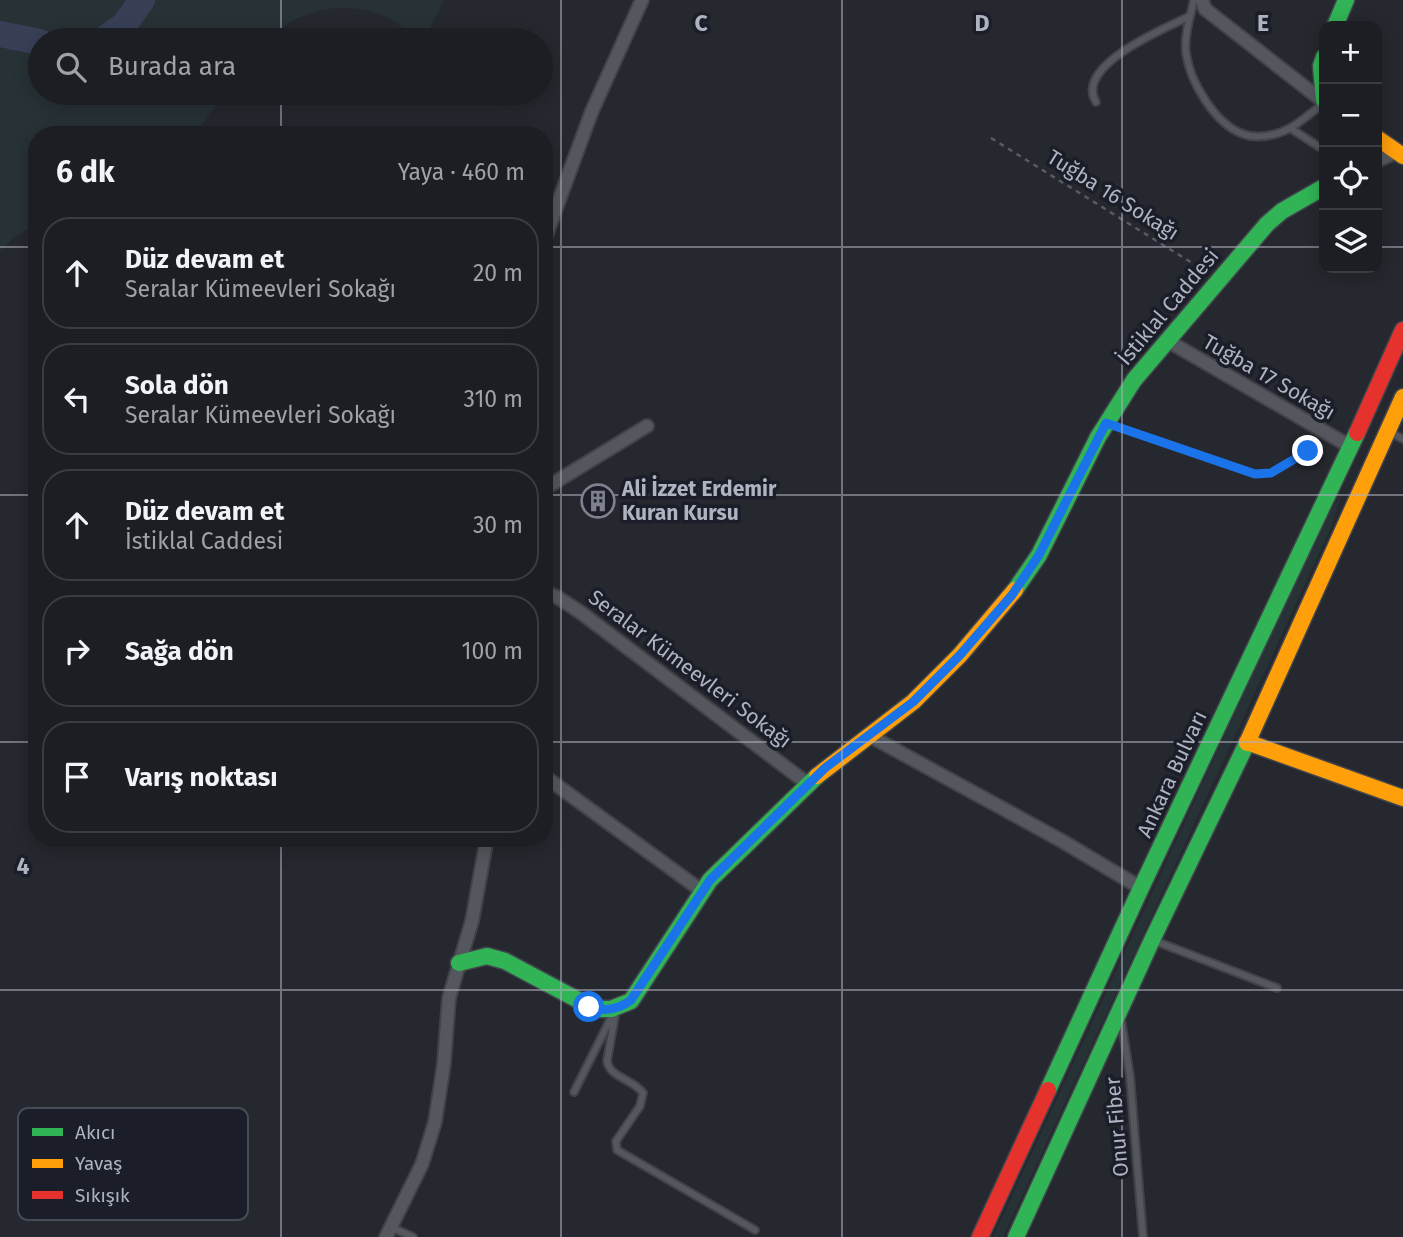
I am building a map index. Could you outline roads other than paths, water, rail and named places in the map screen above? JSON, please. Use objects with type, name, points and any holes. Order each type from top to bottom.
[{"type":"main road","points":[[1337,21],[1346,0]]},
{"type":"main road","points":[[1382,141],[1401,153]]},
{"type":"main road","name":"İstiklal Caddesi","points":[[870,736],[913,702],[1012,595],[1039,555],[1106,423],[1134,380],[1267,224],[1282,211],[1319,190]]},
{"type":"main road","name":"Ankara Bulvarı","points":[[980,1237],[1141,888],[1351,447],[1403,330]]},
{"type":"main road","points":[[1016,1237],[1247,743],[1403,399]]},
{"type":"main road","points":[[459,963],[487,956],[495,957],[589,1007],[599,1010],[616,1009],[631,1000],[640,990],[702,891],[720,870],[840,755],[870,736]]},
{"type":"main road","points":[[1247,743],[1403,798]]},
{"type":"street","points":[[553,214],[592,111],[642,0]]},
{"type":"street","points":[[1199,2],[1319,97]]},
{"type":"street","points":[[1382,160],[1401,153]]},
{"type":"street","name":"Tuğba 17 Sokağı","points":[[1168,341],[1351,447]]},
{"type":"street","points":[[553,483],[647,426]]},
{"type":"street","name":"Seralar Kümeevleri Sokağı","points":[[553,595],[580,611],[808,784]]},
{"type":"street","points":[[870,736],[1062,841],[1141,888]]},
{"type":"street","points":[[553,783],[702,891]]},
{"type":"street","points":[[388,1232],[422,1164],[435,1122],[444,1063],[449,998],[472,921],[485,847]]},
{"type":"lane","points":[[1199,2],[1191,16],[1186,52],[1190,70],[1216,114],[1228,127],[1244,135],[1256,137],[1276,134],[1290,128],[1319,105]]},
{"type":"lane","points":[[1096,102],[1091,95],[1093,85],[1118,54],[1191,16]]},
{"type":"lane","points":[[1290,128],[1319,147]]},
{"type":"lane","points":[[1387,432],[1403,439]]},
{"type":"lane","points":[[1153,940],[1277,988]]},
{"type":"lane","points":[[574,1092],[616,1009]]},
{"type":"lane","points":[[616,1009],[608,1067],[613,1073],[634,1083],[643,1093],[640,1106],[616,1141],[617,1150],[755,1230]]},
{"type":"lane","name":"Onur Fiber","points":[[1120,1014],[1130,1076],[1143,1237]]},
{"type":"lane","points":[[388,1232],[412,1237]]},
{"type":"waterway","points":[[120,28],[142,0]]},
{"type":"waterway","points":[[0,34],[28,40]]},
{"type":"place","name":"Ali İzzet Erdemir Kuran Kursu","points":[[598,501]]}]
